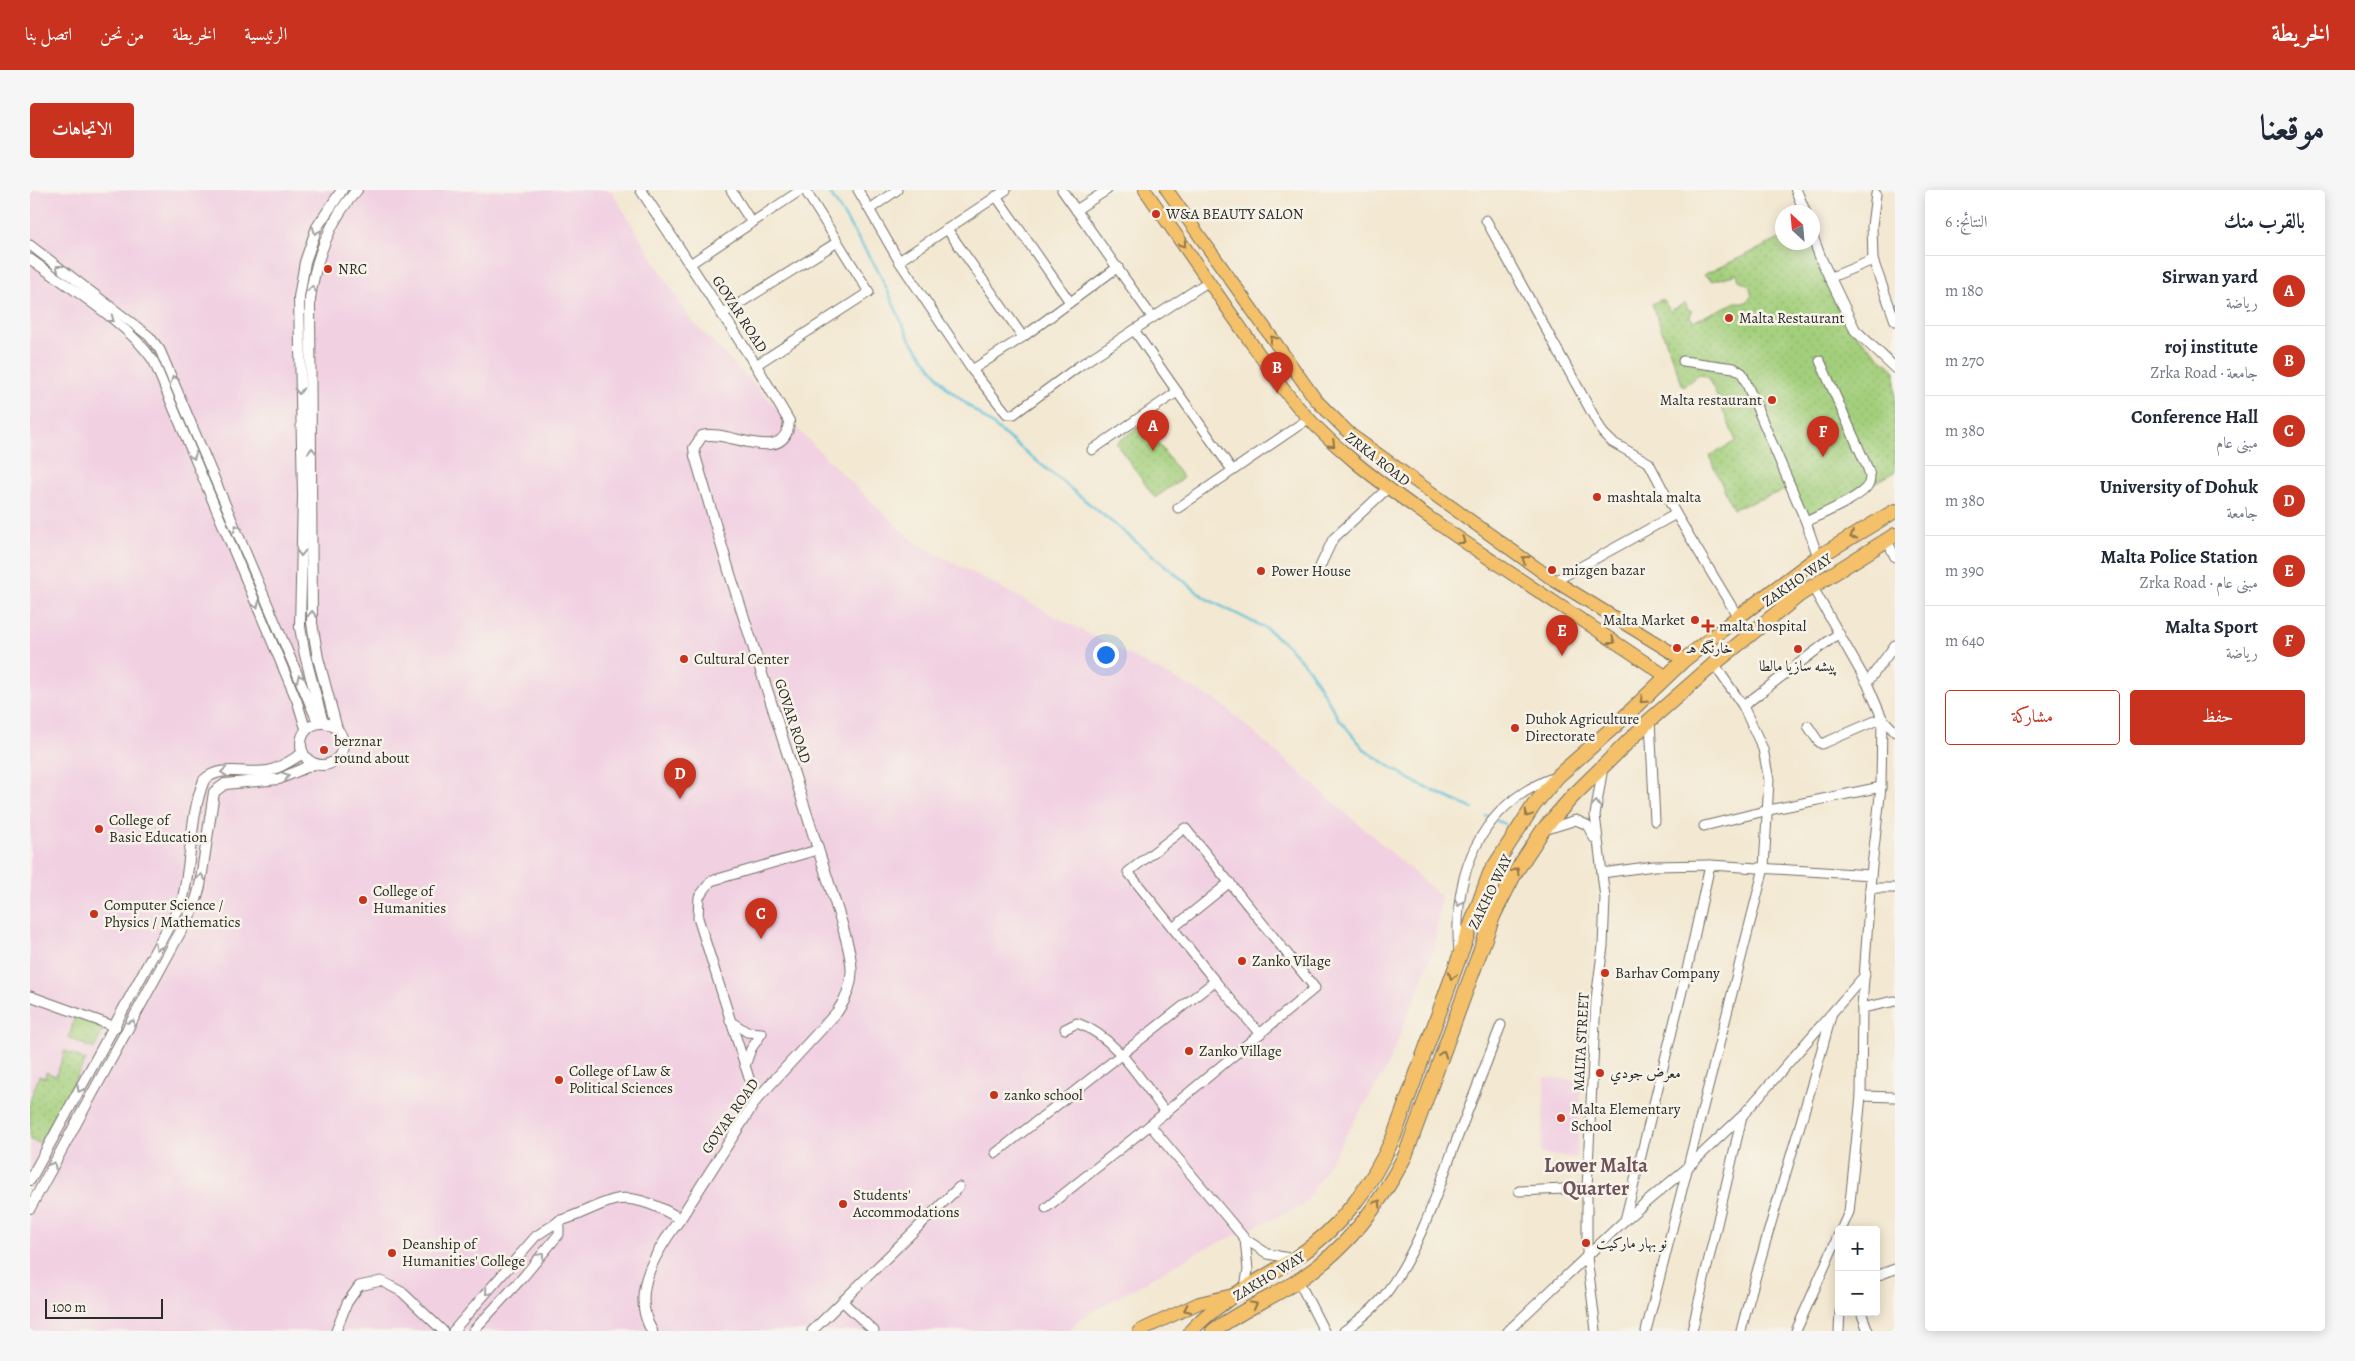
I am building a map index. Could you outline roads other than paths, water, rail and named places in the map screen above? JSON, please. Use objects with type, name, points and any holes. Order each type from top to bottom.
[{"type":"highway","name":"ZAKHO WAY","points":[[1191,1331],[1202,1319],[1239,1291],[1294,1259],[1332,1230],[1350,1210],[1381,1164],[1394,1136],[1460,956],[1476,906],[1490,873],[1558,776],[1684,660],[1738,616],[1818,557],[1895,511]]},
{"type":"highway","name":"ZAKHO WAY","points":[[1213,1331],[1232,1316],[1298,1280],[1318,1266],[1354,1234],[1372,1212],[1392,1182],[1405,1156],[1494,914],[1515,873],[1543,830],[1604,765],[1650,720],[1714,664],[1812,586],[1891,538]]},
{"type":"highway","points":[[1476,906],[1494,914]]},
{"type":"main road","name":"ZRKA ROAD","points":[[1144,190],[1284,390],[1308,419],[1350,460],[1541,595],[1667,677]]},
{"type":"main road","name":"ZRKA ROAD","points":[[1166,190],[1316,400],[1338,422],[1365,446],[1555,581],[1684,660]]},
{"type":"main road","points":[[1653,668],[1665,665],[1668,659],[1667,651]]},
{"type":"main road","name":"ZAKHO WAY","points":[[1139,1331],[1199,1303],[1239,1291]]},
{"type":"street","points":[[320,723],[300,627],[303,496],[299,297],[305,262],[318,227],[342,190]]},
{"type":"street","points":[[30,1208],[194,907],[200,886],[214,792],[225,784],[279,779],[314,764],[327,764],[338,758],[341,753],[343,740],[337,729],[314,640],[312,623],[310,308],[317,262],[336,219],[356,190]]},
{"type":"street","name":"GOVAR ROAD","points":[[641,190],[756,366],[789,421],[788,430],[784,436],[779,441],[767,446],[709,434],[702,436],[696,441],[694,448],[730,574],[818,846],[852,961],[851,985],[838,1012],[756,1100],[654,1260],[646,1282],[643,1305],[652,1331]]},
{"type":"street","points":[[730,190],[752,223]]},
{"type":"street","points":[[690,264],[801,190]]},
{"type":"street","points":[[756,366],[869,292],[836,243],[805,190]]},
{"type":"street","points":[[858,190],[899,261],[972,370],[1007,414],[1014,414],[1152,317],[1209,281]]},
{"type":"street","points":[[870,209],[897,190]]},
{"type":"street","points":[[899,261],[1006,190]]},
{"type":"street","points":[[1062,190],[1152,317]]},
{"type":"street","points":[[1076,210],[1107,190]]},
{"type":"street","points":[[1796,190],[1802,205]]},
{"type":"street","points":[[1876,194],[1872,226],[1874,260],[1895,321]]},
{"type":"street","points":[[996,196],[1070,302]]},
{"type":"street","points":[[325,214],[336,219]]},
{"type":"street","points":[[1486,220],[1603,433],[1612,442],[1649,463],[1676,514],[1738,616]]},
{"type":"street","points":[[947,229],[1023,336]]},
{"type":"street","points":[[721,315],[836,243]]},
{"type":"street","points":[[30,245],[149,336],[160,350],[320,723]]},
{"type":"street","points":[[1818,250],[1829,278],[1856,330],[1895,368]]},
{"type":"street","points":[[30,259],[132,335],[146,349],[154,362],[297,701],[306,730],[301,742],[303,753],[314,764]]},
{"type":"street","points":[[1829,278],[1874,260]]},
{"type":"street","points":[[972,370],[1023,336],[1118,267]]},
{"type":"street","points":[[1134,330],[1232,470]]},
{"type":"street","points":[[1683,361],[1734,368],[1742,372],[1806,522],[1818,557]]},
{"type":"street","points":[[1806,522],[1860,494],[1869,484],[1870,480],[1868,469],[1820,361]]},
{"type":"street","points":[[1092,450],[1177,392]]},
{"type":"street","points":[[1178,508],[1308,419]]},
{"type":"street","points":[[1316,574],[1338,533],[1388,488]]},
{"type":"street","points":[[1555,581],[1676,514]]},
{"type":"street","points":[[1891,538],[1895,557]]},
{"type":"street","points":[[1812,586],[1867,683],[1882,718],[1895,732]]},
{"type":"street","points":[[1743,706],[1839,633]]},
{"type":"street","points":[[1867,683],[1895,645]]},
{"type":"street","points":[[1646,1331],[1764,868],[1769,810],[1769,780],[1763,749],[1743,706],[1714,664]]},
{"type":"street","points":[[1808,726],[1822,744],[1882,718]]},
{"type":"street","points":[[1847,1226],[1861,1096],[1862,1008],[1871,875],[1880,787],[1882,718]]},
{"type":"street","points":[[1650,720],[1655,821]]},
{"type":"street","points":[[306,730],[320,723],[337,729]]},
{"type":"street","points":[[30,1180],[116,1027],[182,902],[195,814],[204,780],[221,771],[267,771],[279,767],[303,753]]},
{"type":"street","name":"MALTA STREET","points":[[1596,1331],[1586,1257],[1587,1188],[1596,999],[1605,898],[1597,844],[1595,806],[1604,765]]},
{"type":"street","points":[[1460,956],[1458,911],[1468,865],[1486,827],[1503,808],[1531,785],[1558,776]]},
{"type":"street","points":[[1704,826],[1769,810],[1880,787]]},
{"type":"street","name":"MALTA STREET","points":[[1543,830],[1572,820],[1582,821],[1590,828],[1597,844]]},
{"type":"street","points":[[1046,1208],[1166,1113],[1315,988],[1185,828],[1128,872],[1260,1034]]},
{"type":"street","points":[[756,1100],[698,918],[699,897],[711,880],[817,850],[818,846]]},
{"type":"street","points":[[1602,873],[1654,866],[1710,865],[1871,875]]},
{"type":"street","points":[[1625,1220],[1710,865]]},
{"type":"street","points":[[1173,928],[1230,882]]},
{"type":"street","points":[[1870,888],[1895,888]]},
{"type":"street","points":[[1508,1331],[1536,1302],[1625,1220],[1687,1168],[1742,1116],[1864,975]]},
{"type":"street","points":[[996,1153],[1215,981]]},
{"type":"street","points":[[30,996],[116,1027]]},
{"type":"street","points":[[1862,1008],[1895,1001]]},
{"type":"street","points":[[1742,1331],[1758,1267],[1813,1085],[1831,1014]]},
{"type":"street","points":[[729,1020],[738,1028],[748,1032],[762,1033],[751,1049],[745,1066]]},
{"type":"street","points":[[1065,1029],[1077,1023],[1091,1028],[1106,1039],[1166,1113]]},
{"type":"street","points":[[1344,1331],[1366,1315],[1383,1298],[1413,1248],[1430,1213],[1502,1025]]},
{"type":"street","points":[[1861,1096],[1895,1097]]},
{"type":"street","points":[[1692,1331],[1742,1116]]},
{"type":"street","points":[[1150,1126],[1245,1239],[1268,1254],[1294,1259]]},
{"type":"street","points":[[812,1331],[959,1187]]},
{"type":"street","points":[[1519,1192],[1587,1188]]},
{"type":"street","points":[[453,1331],[536,1236],[559,1221],[616,1199],[642,1202],[669,1212],[680,1219]]},
{"type":"street","points":[[1843,1226],[1849,1212]]},
{"type":"street","points":[[473,1331],[524,1276],[559,1234],[559,1221]]},
{"type":"street","points":[[1239,1291],[1248,1270],[1245,1239]]},
{"type":"street","points":[[1796,1331],[1835,1243]]},
{"type":"street","points":[[1880,1275],[1895,1270]]},
{"type":"street","points":[[1298,1280],[1324,1331]]},
{"type":"street","points":[[336,1331],[347,1303],[359,1286],[381,1281],[402,1292],[443,1331]]},
{"type":"street","points":[[842,1301],[874,1331]]},
{"type":"street","points":[[1839,1331],[1840,1316]]},
{"type":"street","points":[[1862,1316],[1868,1331]]},
{"type":"waterway","points":[[828,190],[879,272],[909,338],[946,387],[1205,598],[1267,629],[1289,647],[1309,669],[1339,719],[1366,751],[1416,783],[1473,809]]},
{"type":"waterway","points":[[1497,821],[1505,824]]},
{"type":"place","name":"W&A BEAUTY SALON","points":[[1156,214]]},
{"type":"place","name":"NRC","points":[[328,269]]},
{"type":"place","name":"Malta Restaurant","points":[[1729,318]]},
{"type":"place","name":"roj institute","points":[[1277,393]]},
{"type":"place","name":"Malta restaurant","points":[[1772,400]]},
{"type":"place","name":"Sirwan yard","points":[[1153,451]]},
{"type":"place","name":"Malta Sport","points":[[1823,457]]},
{"type":"place","name":"mashtala malta","points":[[1597,497]]},
{"type":"place","name":"mizgen bazar","points":[[1552,570]]},
{"type":"place","name":"Power House","points":[[1261,571]]},
{"type":"place","name":"Malta Market","points":[[1695,620]]},
{"type":"place","name":"malta hospital","points":[[1708,626]]},
{"type":"place","name":"خارنگه هـ","points":[[1677,648]]},
{"type":"place","name":"پيشه سازيا مالطا","points":[[1798,649]]},
{"type":"place","name":"Malta Police Station","points":[[1562,656]]},
{"type":"place","name":"Cultural Center","points":[[684,659]]},
{"type":"place","name":"Duhok Agriculture Directorate","points":[[1515,728]]},
{"type":"place","name":"berznar round about","points":[[324,750]]},
{"type":"place","name":"University of Dohuk","points":[[680,799]]},
{"type":"place","name":"College of Basic Education","points":[[99,829]]},
{"type":"place","name":"College of Humanities","points":[[363,900]]},
{"type":"place","name":"Computer Science / Physics / Mathematics","points":[[94,914]]},
{"type":"place","name":"Conference Hall","points":[[761,939]]},
{"type":"place","name":"Zanko Vilage","points":[[1242,961]]},
{"type":"place","name":"Barhav Company","points":[[1605,973]]},
{"type":"place","name":"Zanko Village","points":[[1189,1051]]},
{"type":"place","name":"معرض جودي","points":[[1600,1073]]},
{"type":"place","name":"College of Law & Political Sciences","points":[[559,1080]]},
{"type":"place","name":"zanko school","points":[[994,1095]]},
{"type":"place","name":"Malta Elementary School","points":[[1561,1118]]},
{"type":"place","name":"Students' Accommodations","points":[[843,1204]]},
{"type":"place","name":"نو بهار ماركيت","points":[[1586,1243]]},
{"type":"place","name":"Deanship of Humanities' College","points":[[392,1253]]},
{"type":"district","name":"Lower Malta Quarter","points":[[1596,1176]]}]
